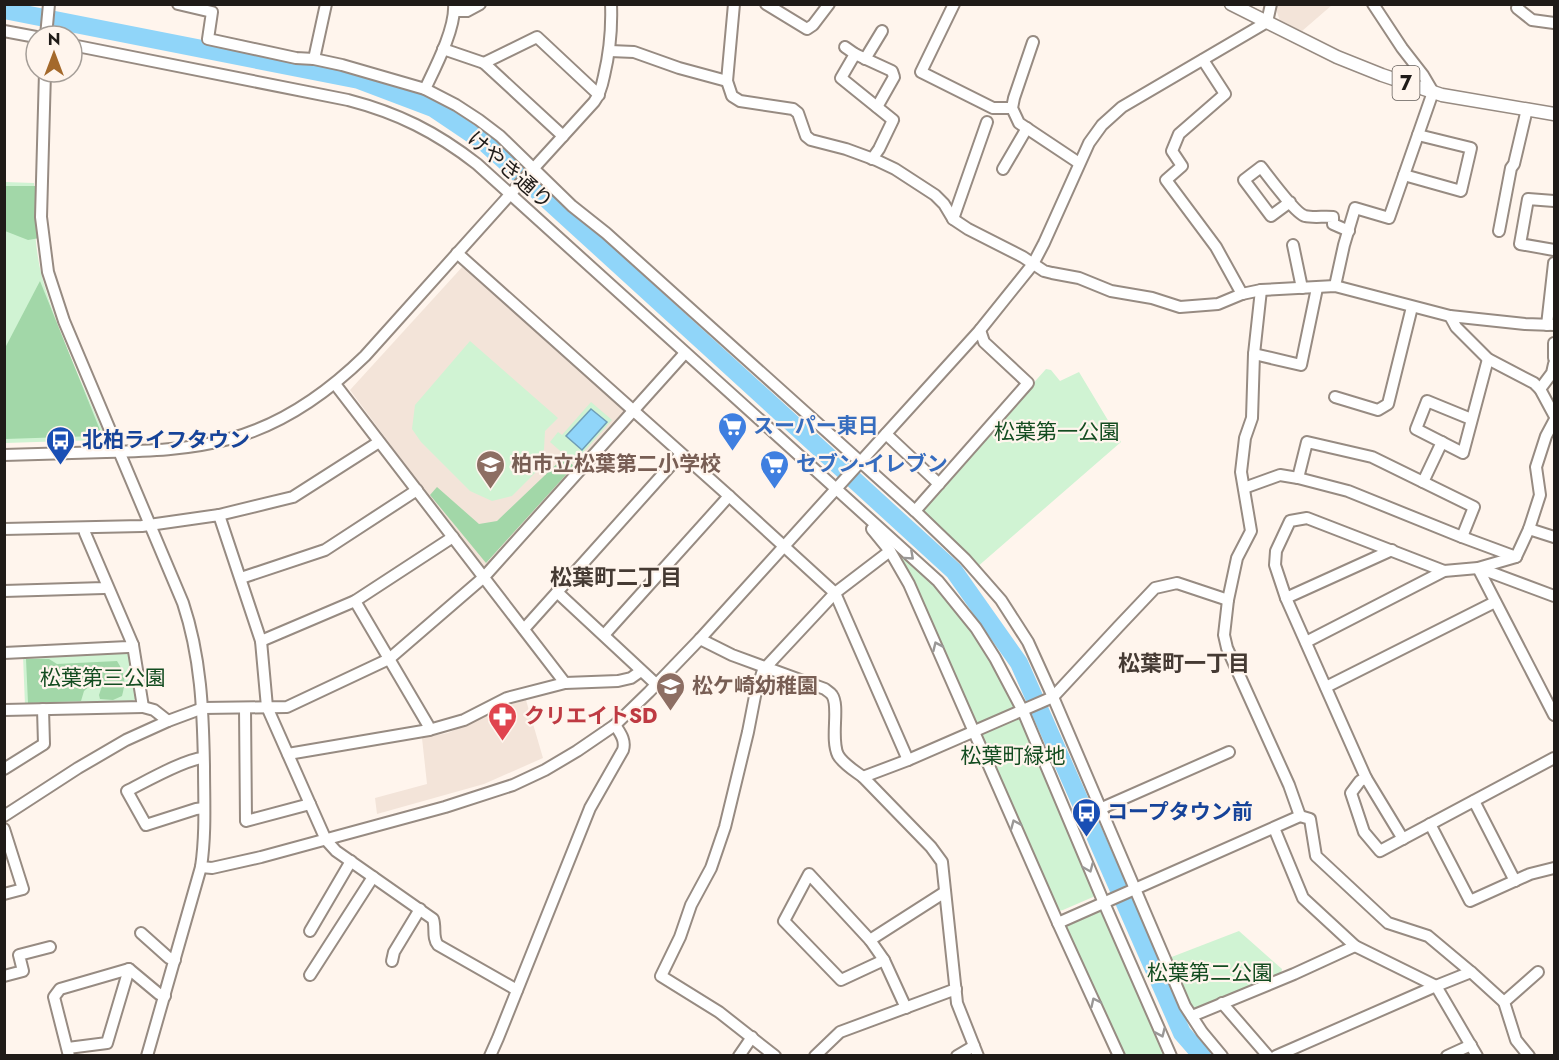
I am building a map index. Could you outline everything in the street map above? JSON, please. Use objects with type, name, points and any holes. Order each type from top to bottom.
[{"type":"main road","name":"7","points":[[1231,4],[1360,67],[1433,92],[1554,114]]},
{"type":"street","points":[[178,4],[212,12],[208,39],[296,58],[342,65],[425,89],[479,120],[500,136],[531,171],[606,233],[859,464],[915,511],[964,559],[1001,600],[1028,642],[1102,808],[1133,891],[1185,1006],[1202,1032],[1222,1056]]},
{"type":"street","points":[[314,59],[326,4]]},
{"type":"street","points":[[425,89],[443,49],[454,8],[467,11],[480,4]]},
{"type":"street","points":[[4,455],[120,452],[204,444],[230,439],[277,421],[307,405],[335,384],[365,356],[594,102],[599,95],[610,51],[611,4]]},
{"type":"street","points":[[734,4],[727,81],[732,96],[740,101],[793,109],[798,112],[806,136],[811,140],[846,149],[896,169],[935,195],[953,219],[1044,271],[1079,278],[1103,289],[1152,298],[1180,307],[1218,304],[1242,294],[1261,290],[1335,286],[1449,316],[1551,325],[1554,263]]},
{"type":"street","points":[[766,4],[807,29],[813,25],[829,4]]},
{"type":"street","points":[[954,4],[921,72],[993,108],[1012,108]]},
{"type":"street","points":[[201,867],[212,868],[326,840],[445,807],[513,785],[545,770],[615,725],[700,639],[980,330],[1033,264],[1095,132],[1122,107],[1267,22],[1271,4]]},
{"type":"street","points":[[1335,286],[1355,208],[1389,218],[1433,92],[1373,4]]},
{"type":"street","points":[[48,24],[49,8]]},
{"type":"street","points":[[1517,8],[1532,20],[1554,23]]},
{"type":"street","points":[[4,31],[24,35]]},
{"type":"street","points":[[872,159],[893,120],[841,78],[882,31]]},
{"type":"street","points":[[483,63],[537,37],[599,95]]},
{"type":"street","points":[[1033,42],[1012,108],[1019,123],[1079,163]]},
{"type":"street","name":"けやき通り","points":[[84,47],[371,106],[392,113],[439,137],[514,190],[685,353],[836,489]]},
{"type":"street","points":[[845,47],[860,57],[892,71],[894,77],[877,107]]},
{"type":"street","points":[[443,49],[483,63],[563,136]]},
{"type":"street","points":[[610,51],[634,52],[679,68],[727,81]]},
{"type":"street","points":[[1203,60],[1225,94],[1179,134],[1172,151],[1182,166],[1166,180],[1216,246],[1242,294]]},
{"type":"street","points":[[45,84],[42,218],[48,272],[64,321],[183,603],[191,626],[200,679],[203,708],[205,841],[201,867],[147,1056]]},
{"type":"street","points":[[1498,231],[1511,168],[1514,164],[1527,110]]},
{"type":"street","points":[[953,219],[987,122]]},
{"type":"street","points":[[1003,169],[1027,129]]},
{"type":"street","points":[[1404,175],[1461,190],[1471,148],[1418,135]]},
{"type":"street","points":[[1290,202],[1271,216],[1244,180],[1261,167],[1303,216],[1333,217],[1333,224],[1349,231]]},
{"type":"street","points":[[1554,201],[1528,199],[1520,244],[1554,250]]},
{"type":"street","points":[[1293,245],[1302,288]]},
{"type":"street","points":[[457,253],[835,593],[908,760]]},
{"type":"street","points":[[1254,354],[1301,364],[1317,288]]},
{"type":"street","points":[[1261,290],[1254,354],[1252,418],[1245,438],[1241,472],[1251,531],[1237,558],[1228,600],[1224,635],[1227,648],[1289,785],[1300,816]]},
{"type":"street","points":[[1335,396],[1378,410],[1388,404],[1412,307]]},
{"type":"street","points":[[1449,316],[1456,327],[1488,359],[1534,383],[1540,389],[1554,415]]},
{"type":"street","points":[[915,511],[1028,383],[984,342],[980,330]]},
{"type":"street","points":[[1554,343],[1554,358]]},
{"type":"street","points":[[4,816],[126,740],[168,721],[203,708],[287,707],[389,659],[484,577],[685,353]]},
{"type":"street","points":[[1471,419],[1427,401],[1416,429],[1463,453],[1488,359]]},
{"type":"street","points":[[1540,389],[1552,374],[1554,364]]},
{"type":"street","points":[[335,384],[565,683]]},
{"type":"street","points":[[1306,642],[1444,571],[1478,568],[1516,557],[1529,529],[1540,495],[1536,467],[1546,436],[1554,421]]},
{"type":"street","points":[[886,434],[939,484]]},
{"type":"street","points":[[4,529],[151,525],[219,515],[293,497],[379,442]]},
{"type":"street","points":[[1298,478],[1308,442],[1372,457],[1474,507],[1462,537]]},
{"type":"street","points":[[1423,482],[1442,442]]},
{"type":"street","points":[[524,629],[681,454]]},
{"type":"street","points":[[1244,488],[1280,475],[1298,478],[1348,491],[1516,557]]},
{"type":"street","points":[[836,489],[890,551],[909,584],[1118,1055]]},
{"type":"street","points":[[836,489],[938,581],[970,620],[1027,709],[1171,1056]]},
{"type":"street","points":[[241,578],[325,550],[417,490]]},
{"type":"street","points":[[604,635],[729,496]]},
{"type":"street","points":[[219,515],[261,641],[267,707],[326,840],[336,851],[433,919],[435,940],[438,945],[518,990]]},
{"type":"street","points":[[1403,839],[1366,778],[1286,598],[1275,565],[1276,551],[1290,520],[1308,518],[1444,571]]},
{"type":"street","points":[[84,528],[133,645],[143,707]]},
{"type":"street","points":[[1529,529],[1554,537]]},
{"type":"street","points":[[261,641],[355,601],[453,537]]},
{"type":"street","points":[[1286,598],[1392,550]]},
{"type":"street","points":[[775,1056],[719,1012],[662,976],[691,906],[711,868],[725,827],[755,696],[765,668],[835,593],[890,551]]},
{"type":"street","points":[[1478,568],[1554,596]]},
{"type":"street","points":[[1478,568],[1554,716]]},
{"type":"street","points":[[863,777],[1051,698],[1155,588],[1177,583],[1228,600]]},
{"type":"street","points":[[4,591],[104,588],[107,586]]},
{"type":"street","points":[[557,592],[657,684]]},
{"type":"street","points":[[355,601],[429,730]]},
{"type":"street","points":[[1326,687],[1495,602]]},
{"type":"street","points":[[700,639],[765,668],[825,689],[833,696],[835,742],[838,756],[863,777],[931,847],[942,862],[957,1003],[976,1051],[957,1056]]},
{"type":"street","points":[[4,653],[133,645]]},
{"type":"street","points":[[288,754],[429,730],[464,720],[507,698],[565,683],[618,681],[632,678],[641,671]]},
{"type":"street","points":[[4,710],[143,707],[153,710],[168,721]]},
{"type":"street","points":[[244,708],[246,821],[310,804]]},
{"type":"street","points":[[4,769],[44,744],[43,709]]},
{"type":"street","points":[[490,1056],[590,808],[623,750],[624,741],[615,725]]},
{"type":"street","points":[[1102,808],[1229,752]]},
{"type":"street","points":[[203,758],[180,766],[127,791],[146,825],[204,808]]},
{"type":"street","points":[[1366,778],[1360,781],[1351,793],[1364,832],[1380,851],[1554,758]]},
{"type":"street","points":[[1474,801],[1515,881]]},
{"type":"street","points":[[1058,923],[1300,816],[1310,819],[1316,856],[1388,924],[1428,936],[1504,1002],[1516,1040],[1529,1056]]},
{"type":"street","points":[[1431,824],[1470,901],[1530,874],[1554,868]]},
{"type":"street","points":[[1274,828],[1303,898],[1355,946],[1436,986],[1477,1056]]},
{"type":"street","points":[[4,829],[23,889],[4,894]]},
{"type":"street","points":[[310,931],[351,861]]},
{"type":"street","points":[[884,960],[841,981],[784,921],[809,874],[870,940],[884,960],[906,1008]]},
{"type":"street","points":[[310,975],[374,877]]},
{"type":"street","points":[[870,940],[945,892]]},
{"type":"street","points":[[392,962],[394,952],[420,909]]},
{"type":"street","points":[[141,933],[174,960]]},
{"type":"street","points":[[1192,1016],[1355,946]]},
{"type":"street","points":[[4,976],[23,971],[19,956],[50,947]]},
{"type":"street","points":[[129,969],[159,994],[165,996]]},
{"type":"street","points":[[129,969],[107,1043],[69,1052],[54,997],[60,989],[129,969]]},
{"type":"street","points":[[1276,1056],[1471,972]]},
{"type":"street","points":[[1504,1002],[1538,972]]},
{"type":"street","points":[[814,1056],[840,1032],[956,989]]},
{"type":"street","points":[[1222,1003],[1268,1056]]},
{"type":"street","points":[[740,1056],[752,1037]]},
{"type":"street","points":[[1447,1056],[1470,1045]]},
{"type":"shaded area","points":[[1277,4],[1332,5],[1302,31],[1280,21],[1276,9]]},
{"type":"shaded area","name":"柏市立松葉第二小学校","points":[[464,265],[626,412],[487,568],[482,568],[350,390]]},
{"type":"shaded area","points":[[526,700],[543,758],[484,784],[377,814],[375,798],[427,784],[422,738],[448,733],[508,705]]},
{"type":"green space","points":[[5,182],[34,183],[35,234],[41,272],[64,341],[104,434],[100,440],[5,443]]},
{"type":"green space","points":[[5,186],[38,186],[40,238],[28,240],[5,231]]},
{"type":"green space","points":[[40,281],[100,430],[96,436],[5,439],[5,348]]},
{"type":"green space","points":[[470,341],[558,418],[545,431],[544,449],[537,471],[512,496],[492,501],[470,491],[421,442],[412,429],[415,405]]},
{"type":"green space","name":"松葉第一公園","points":[[1046,369],[1051,370],[1060,381],[1079,372],[1121,442],[976,568],[919,511]]},
{"type":"green space","points":[[591,402],[612,420],[574,463],[550,442],[558,432],[562,435]]},
{"type":"green space","points":[[564,457],[574,466],[486,563],[430,495],[437,487],[479,524],[497,521]]},
{"type":"green space","name":"松葉町緑地","points":[[900,554],[934,583],[962,616],[991,660],[1014,706],[1013,710],[979,724],[975,723],[899,557]]},
{"type":"green space","name":"松葉第三公園","points":[[126,652],[129,655],[136,698],[133,701],[25,705],[23,656]]},
{"type":"green space","name":"松葉第三公園","points":[[26,659],[49,659],[57,664],[117,661],[124,678],[122,696],[113,700],[100,699],[103,683],[93,683],[84,691],[81,701],[28,703]]},
{"type":"green space","name":"松葉町緑地","points":[[1016,718],[1020,720],[1096,894],[1063,910],[1058,911],[981,736]]},
{"type":"green space","points":[[1100,910],[1103,911],[1166,1055],[1122,1055],[1066,928],[1067,924]]},
{"type":"green space","name":"松葉第二公園","points":[[1239,931],[1282,969],[1281,973],[1192,1011],[1169,958]]},
{"type":"water","points":[[591,409],[607,422],[582,450],[566,436]]},
{"type":"waterway","points":[[4,10],[359,80],[433,108],[485,143],[954,571],[1019,663],[1182,1033],[1202,1056]]},
{"type":"place","name":"スーパー東日","points":[[732,452]]},
{"type":"place","name":"北柏ライフタウン","points":[[61,466]]},
{"type":"place","name":"柏市立松葉第二小学校","points":[[490,490]]},
{"type":"place","name":"セブン-イレブン","points":[[775,490]]},
{"type":"place","name":"松ケ崎幼稚園","points":[[671,712]]},
{"type":"place","name":"クリエイトSD","points":[[503,742]]},
{"type":"place","name":"コープタウン前","points":[[1086,838]]},
{"type":"district","name":"松葉町二丁目","points":[[616,577]]},
{"type":"district","name":"松葉町一丁目","points":[[1184,663]]}]
